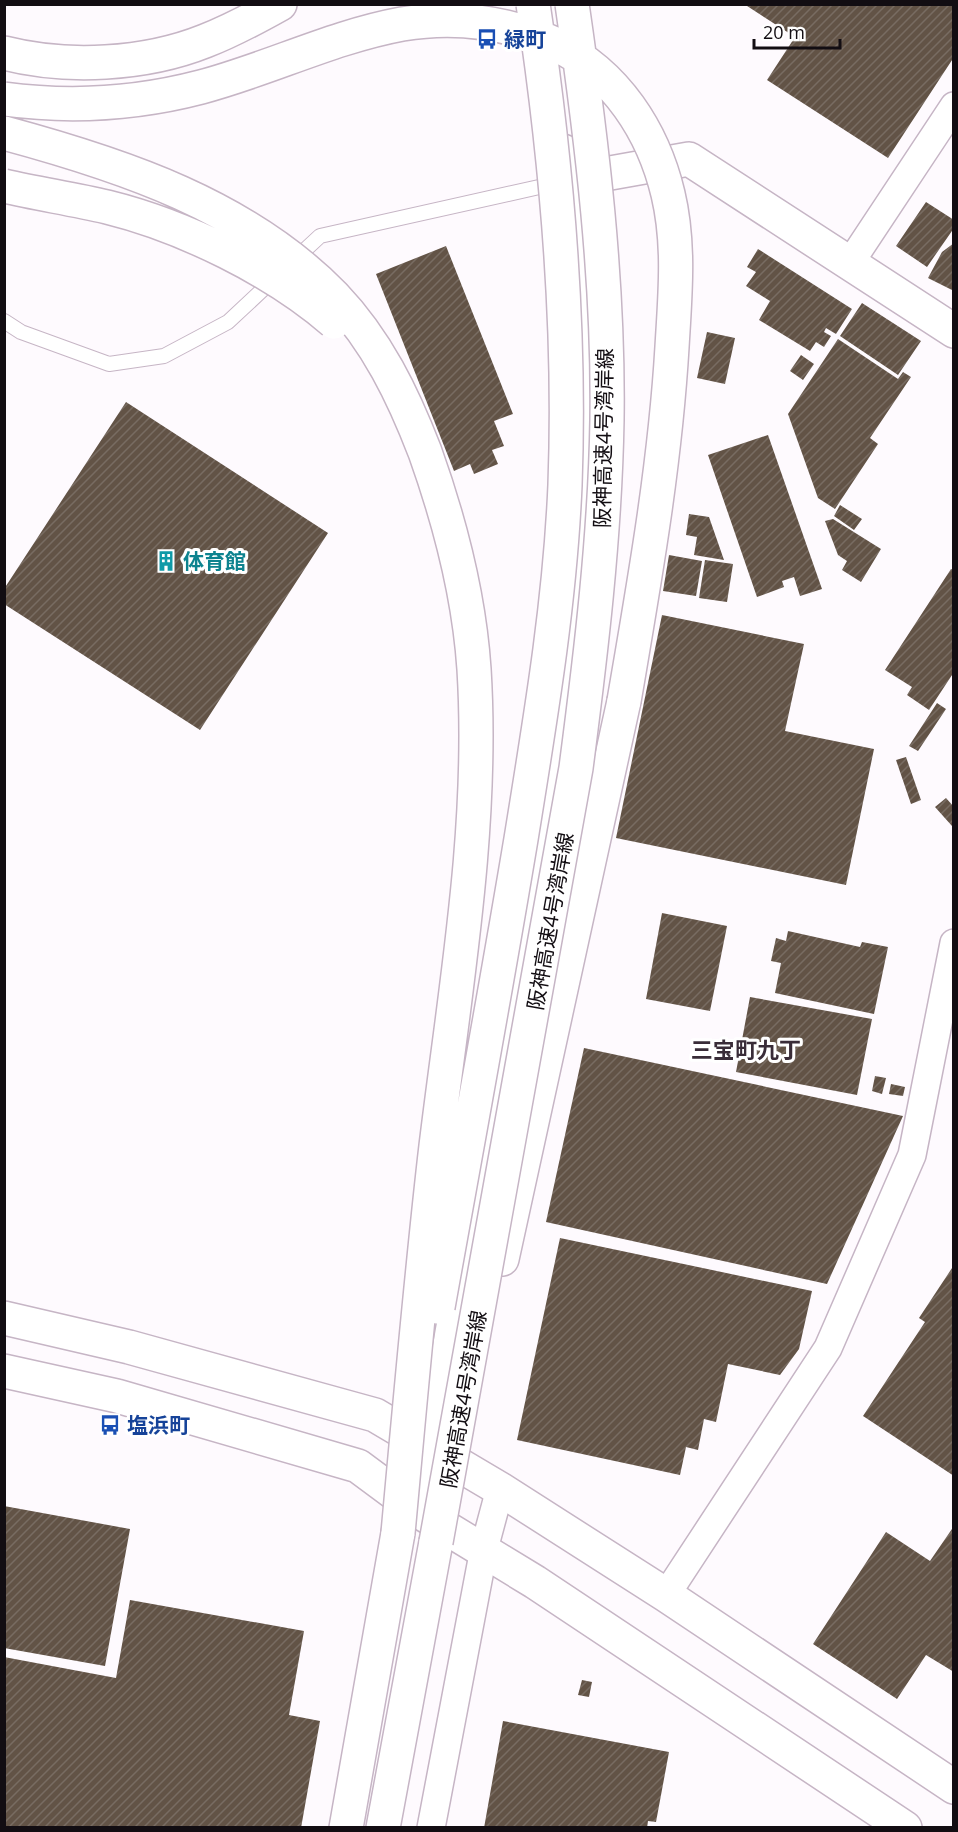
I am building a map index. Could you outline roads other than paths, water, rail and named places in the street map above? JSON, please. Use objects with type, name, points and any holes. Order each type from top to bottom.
[{"type":"main road","points":[[4,53],[59,61],[109,61],[164,54],[204,42],[280,4]]},
{"type":"main road","points":[[409,1522],[431,1447],[573,655],[590,479],[588,305],[571,180],[522,4]]},
{"type":"main road","name":"阪神高速4号湾岸線","points":[[346,1827],[409,1522],[554,617],[565,486],[567,358],[559,219],[533,4]]},
{"type":"main road","name":"阪神高速4号湾岸線","points":[[383,1827],[576,768],[590,664],[600,549],[607,421],[605,322],[597,201],[572,4]]},
{"type":"main road","points":[[4,99],[44,105],[95,105],[148,98],[201,87],[350,36],[403,24],[451,20],[489,22],[529,32],[568,51],[600,73],[625,99],[641,126],[654,153],[668,193],[675,238],[676,282],[670,370],[660,473],[626,690],[506,1240],[457,1428]]},
{"type":"main road","points":[[4,133],[143,176],[226,215],[273,245],[326,290],[359,326],[380,356],[402,395],[442,498],[466,605],[474,667],[476,740],[465,899],[426,1230],[409,1522]]},
{"type":"main road","points":[[571,180],[689,159],[954,331]]},
{"type":"main road","points":[[4,186],[108,207],[175,230],[244,262],[284,286],[319,309],[348,334],[375,365],[398,398],[421,441]]},
{"type":"main road","points":[[4,1318],[129,1347],[375,1415],[500,1489],[666,1595],[954,1787]]},
{"type":"main road","points":[[4,1371],[117,1396],[357,1466],[409,1522],[484,1549],[906,1827]]},
{"type":"street","points":[[850,263],[954,106]]},
{"type":"street","points":[[666,1595],[828,1348],[912,1155],[954,942]]},
{"type":"street","points":[[431,1827],[484,1549],[500,1489]]},
{"type":"lane","points":[[4,321],[21,332],[109,364],[164,356],[228,322],[320,236],[571,180]]},
{"type":"place","name":"緑町","points":[[487,39]]},
{"type":"place","name":"体育館","points":[[166,561]]},
{"type":"place","name":"塩浜町","points":[[110,1425]]},
{"type":"district","name":"三宝町九丁","points":[[746,1049]]}]
